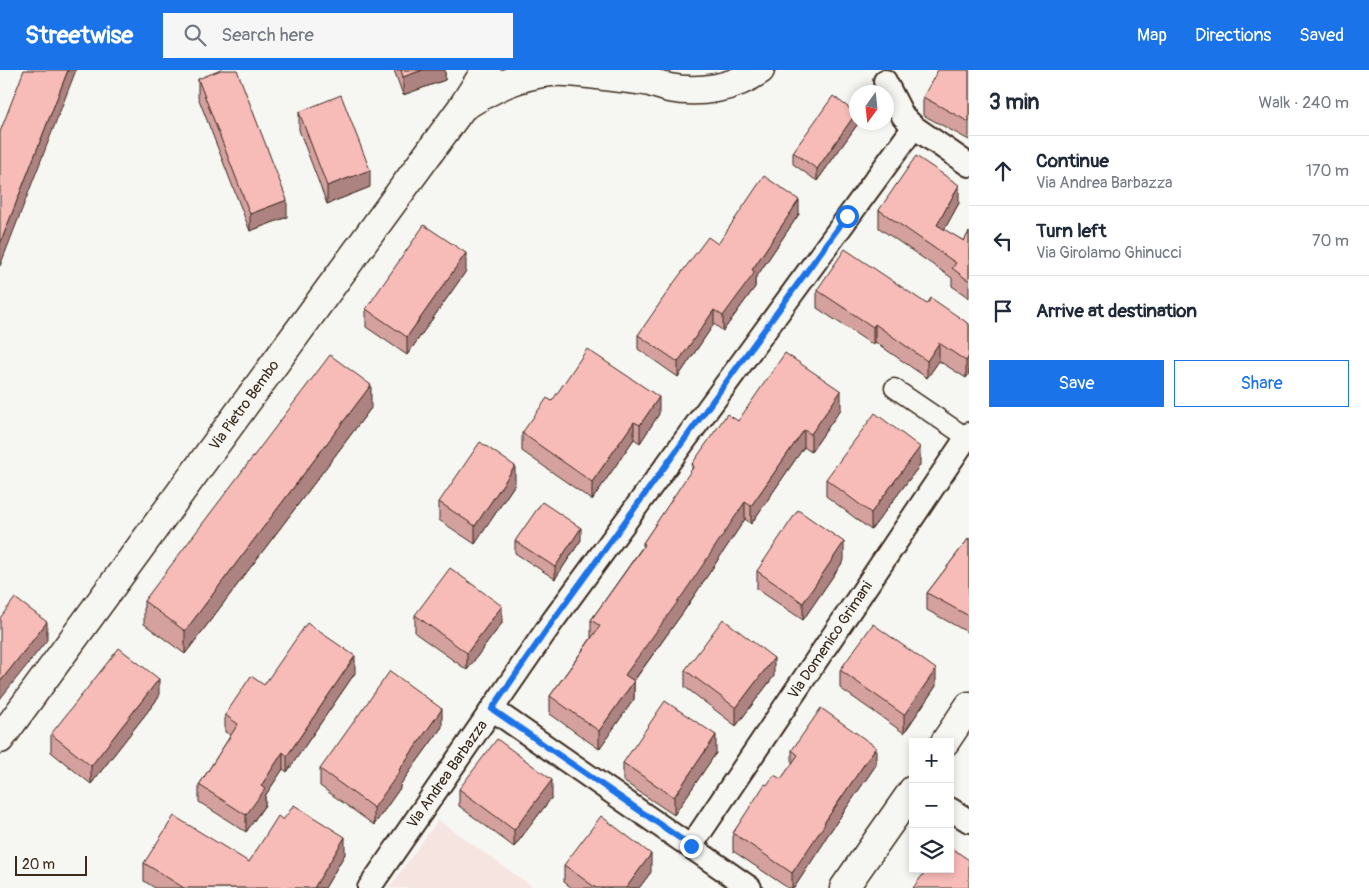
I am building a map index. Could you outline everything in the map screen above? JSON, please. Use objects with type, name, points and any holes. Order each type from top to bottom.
[{"type":"street","name":"Via Pietro Bembo","points":[[0,739],[461,109],[486,70]]},
{"type":"street","points":[[461,109],[504,84],[519,78],[553,72],[641,74],[676,89],[710,89],[738,82],[760,70]]},
{"type":"street","points":[[885,81],[903,116],[914,127],[969,165]]},
{"type":"street","name":"Via Andrea Barbazza","points":[[369,888],[575,590],[914,127]]},
{"type":"street","points":[[894,388],[968,436]]},
{"type":"street","name":"Via Domenico Grimani","points":[[691,846],[968,436]]},
{"type":"street","points":[[948,738],[969,706]]},
{"type":"street","points":[[492,709],[750,888]]},
{"type":"street","points":[[844,888],[909,796]]},
{"type":"street","points":[[954,812],[969,821]]},
{"type":"shaded area","points":[[438,820],[534,888],[389,888]]},
{"type":"building","points":[[24,70],[68,70],[0,244],[0,132]]},
{"type":"building","points":[[221,70],[237,70],[287,200],[250,214],[198,79]]},
{"type":"building","points":[[401,70],[423,70],[403,77]]},
{"type":"building","points":[[938,70],[969,70],[969,122],[923,97]]},
{"type":"building","points":[[341,95],[370,170],[327,186],[299,112]]},
{"type":"building","points":[[833,96],[849,108],[849,123],[817,169],[793,152]]},
{"type":"building","points":[[916,156],[959,185],[937,225],[964,241],[969,232],[969,281],[952,268],[956,263],[879,210]]},
{"type":"building","points":[[764,176],[799,200],[752,270],[755,272],[723,316],[714,310],[678,362],[638,335],[708,237],[718,244]]},
{"type":"building","points":[[424,225],[466,253],[407,337],[366,309]]},
{"type":"building","points":[[845,249],[927,304],[931,298],[969,324],[969,356],[966,361],[939,343],[927,361],[875,324],[873,327],[817,290]]},
{"type":"building","points":[[587,349],[659,397],[640,425],[634,422],[592,482],[522,433],[547,398],[552,401]]},
{"type":"building","points":[[785,353],[841,391],[811,434],[804,430],[751,506],[745,502],[684,593],[625,675],[634,681],[599,731],[550,696],[600,626],[591,620],[645,544],[643,543],[694,466],[692,464],[727,414],[738,421]]},
{"type":"building","points":[[330,355],[371,385],[185,631],[144,601]]},
{"type":"building","points":[[875,413],[920,447],[871,513],[826,479]]},
{"type":"building","points":[[480,442],[515,466],[475,526],[439,502]]},
{"type":"building","points":[[542,502],[581,528],[555,567],[515,541]]},
{"type":"building","points":[[798,510],[844,542],[803,603],[757,571]]},
{"type":"building","points":[[969,538],[969,616],[927,593]]},
{"type":"building","points":[[450,568],[502,606],[467,653],[415,615]]},
{"type":"building","points":[[15,598],[47,622],[0,682],[0,618]]},
{"type":"building","points":[[723,619],[774,658],[736,708],[685,670]]},
{"type":"building","points":[[307,623],[355,656],[287,756],[283,752],[261,786],[265,789],[246,815],[199,785],[238,724],[225,715],[251,676],[264,685]]},
{"type":"building","points":[[873,624],[936,669],[904,715],[840,670]]},
{"type":"building","points":[[119,648],[159,679],[91,766],[51,734]]},
{"type":"building","points":[[390,671],[442,709],[374,808],[320,769]]},
{"type":"building","points":[[665,701],[716,735],[674,797],[623,763]]},
{"type":"building","points":[[821,708],[876,747],[792,873],[733,833],[765,784],[767,785],[774,775],[781,779],[798,755],[792,750]]},
{"type":"building","points":[[497,739],[552,780],[514,830],[459,789]]},
{"type":"building","points":[[294,805],[345,837],[314,888],[184,888],[144,863],[174,816],[249,862],[278,816],[283,820]]},
{"type":"building","points":[[601,816],[651,854],[626,888],[596,888],[564,865]]},
{"type":"building","points":[[954,850],[969,860],[969,888],[913,888],[924,873],[954,873]]},
{"type":"route","points":[[691,846],[492,709],[552,622],[847,216]]}]
